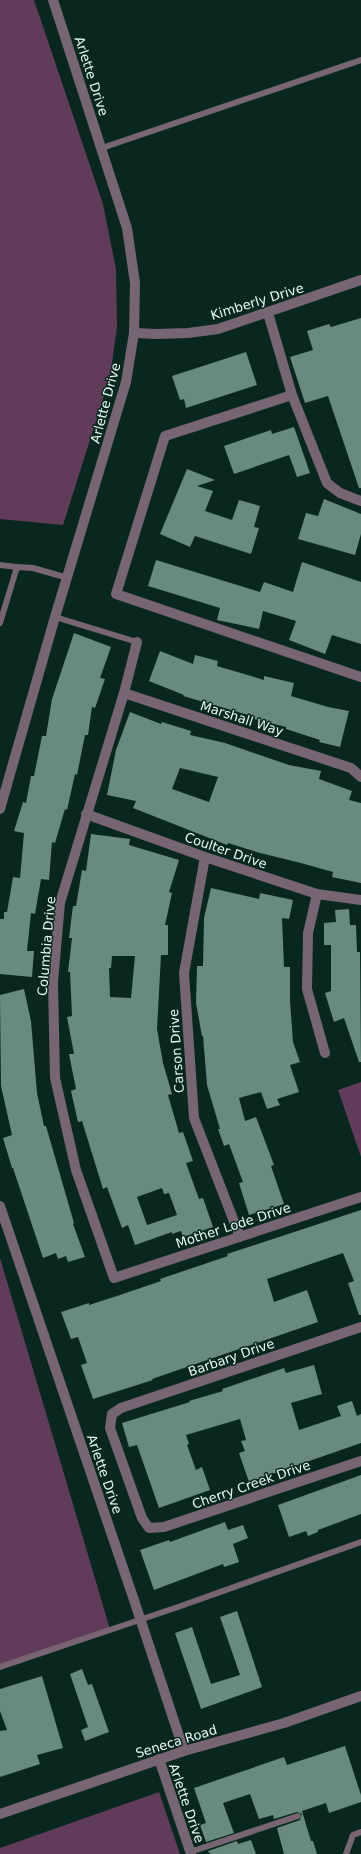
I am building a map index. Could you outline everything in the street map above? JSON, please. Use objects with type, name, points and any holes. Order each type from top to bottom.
[{"type":"street","name":"Arlette Drive","points":[[0,809],[55,617],[126,382],[134,333],[135,283],[128,228],[53,0]]},
{"type":"street","name":"Kimberly Drive","points":[[134,333],[188,333],[218,329],[361,280]]},
{"type":"street","points":[[268,313],[292,395],[327,483],[340,493],[361,501]]},
{"type":"street","points":[[292,395],[165,436],[116,594],[361,677]]},
{"type":"street","name":"Columbia Drive","points":[[114,1278],[76,1170],[56,1078],[53,982],[60,903],[124,693],[137,642]]},
{"type":"street","name":"Marshall Way","points":[[124,693],[351,768],[361,777]]},
{"type":"street","name":"Coulter Drive","points":[[86,814],[205,857],[317,894],[361,900]]},
{"type":"street","name":"Carson Drive","points":[[205,857],[184,973],[194,1118],[240,1237]]},
{"type":"street","points":[[317,894],[308,933],[307,989],[325,1053]]},
{"type":"street","name":"Mother Lode Drive","points":[[114,1278],[361,1197]]},
{"type":"street","name":"Arlette Drive","points":[[0,1206],[184,1751]]},
{"type":"street","name":"Barbary Drive","points":[[149,1528],[142,1518],[110,1428],[112,1414],[121,1408],[361,1327]]},
{"type":"street","name":"Cherry Creek Drive","points":[[149,1528],[164,1527],[361,1461]]},
{"type":"street","name":"Seneca Road","points":[[0,1814],[159,1759],[284,1723],[361,1696]]},
{"type":"street","name":"Arlette Drive","points":[[159,1759],[191,1853]]},
{"type":"lane","points":[[102,148],[361,60]]},
{"type":"lane","points":[[0,565],[33,568],[68,578]]},
{"type":"lane","points":[[0,623],[2,611],[17,567]]},
{"type":"lane","points":[[55,617],[137,642]]},
{"type":"lane","points":[[0,1667],[178,1607],[361,1542]]},
{"type":"lane","points":[[191,1853],[298,1816]]},
{"type":"lane","points":[[346,1854],[353,1835],[361,1832]]},
{"type":"shaded area","points":[[0,0],[34,0],[103,204],[116,269],[117,327],[110,377],[63,525],[0,519]]},
{"type":"shaded area","points":[[361,1082],[361,1157],[338,1090]]},
{"type":"shaded area","points":[[0,1258],[110,1629],[0,1664]]},
{"type":"shaded area","points":[[159,1792],[180,1854],[0,1854],[0,1848]]},
{"type":"building","points":[[361,318],[361,488],[359,488],[328,396],[305,403],[290,357],[313,350],[307,331],[329,324],[331,327]]},
{"type":"building","points":[[246,352],[257,385],[186,408],[184,399],[180,400],[172,376]]},
{"type":"building","points":[[294,427],[310,473],[297,477],[289,455],[234,474],[224,446],[271,430],[272,434]]},
{"type":"building","points":[[187,469],[215,480],[197,486],[213,491],[205,511],[232,520],[239,500],[260,506],[254,527],[259,528],[251,554],[195,536],[190,547],[160,534]]},
{"type":"building","points":[[324,499],[361,514],[361,534],[355,555],[298,539],[306,513],[318,516]]},
{"type":"building","points":[[156,560],[260,592],[264,582],[293,592],[302,562],[361,582],[361,644],[332,635],[325,654],[289,640],[296,621],[263,611],[259,629],[217,620],[220,608],[148,586]]},
{"type":"building","points":[[74,633],[111,647],[100,678],[105,679],[95,708],[92,707],[88,735],[85,735],[77,775],[75,774],[67,810],[65,809],[55,843],[52,842],[49,880],[41,879],[35,914],[31,913],[27,951],[34,951],[32,977],[0,974],[0,919],[4,919],[4,912],[7,912],[13,877],[20,878],[24,833],[14,831],[23,802],[26,803],[31,776],[34,776],[42,736],[46,736],[52,699]]},
{"type":"building","points":[[160,651],[193,664],[195,655],[218,661],[217,666],[264,680],[264,676],[294,683],[291,696],[328,707],[349,711],[340,747],[319,742],[320,740],[286,729],[286,727],[254,719],[255,717],[183,696],[184,695],[149,681]]},
{"type":"building","points":[[130,712],[161,724],[162,722],[191,731],[190,735],[225,743],[289,765],[321,771],[319,779],[352,791],[349,800],[361,803],[361,883],[332,877],[333,872],[228,843],[227,845],[133,808],[136,801],[107,795],[116,750]],"holes":[[[180,768],[218,777],[209,802],[172,789]]]},
{"type":"building","points":[[91,834],[130,839],[129,845],[179,860],[169,892],[172,893],[165,925],[168,925],[168,955],[161,955],[157,1029],[163,1063],[172,1094],[168,1095],[179,1133],[183,1132],[193,1161],[186,1163],[199,1199],[203,1198],[213,1227],[183,1237],[181,1231],[172,1234],[172,1232],[135,1245],[128,1225],[122,1228],[107,1187],[103,1189],[82,1121],[78,1122],[71,1091],[76,1089],[69,1054],[74,1054],[67,1017],[72,1016],[70,972],[68,972],[72,938],[69,938],[73,906],[76,906],[82,870],[86,871]],"holes":[[[112,956],[135,956],[131,998],[110,997],[109,968],[111,968]],[[162,1188],[164,1194],[169,1193],[177,1215],[147,1225],[137,1197]]]},
{"type":"building","points":[[211,888],[259,899],[260,893],[293,900],[289,919],[282,918],[284,967],[290,967],[290,1001],[293,1042],[300,1062],[290,1065],[299,1092],[277,1099],[280,1105],[267,1109],[261,1092],[239,1098],[245,1121],[256,1117],[274,1165],[271,1166],[284,1204],[249,1215],[239,1183],[243,1182],[229,1144],[224,1146],[218,1129],[220,1129],[207,1085],[203,1036],[196,1003],[197,966],[203,966],[204,918]]},
{"type":"building","points":[[349,909],[350,925],[356,925],[357,952],[360,952],[361,1062],[359,1062],[344,1018],[334,1022],[325,993],[331,991],[331,945],[324,945],[324,923],[336,922],[335,910]]},
{"type":"building","points":[[24,989],[31,1021],[37,1093],[44,1126],[46,1126],[74,1223],[73,1224],[85,1257],[68,1262],[66,1256],[58,1259],[56,1253],[43,1258],[3,1138],[12,1135],[1,1086],[0,995]]},
{"type":"building","points":[[361,1210],[361,1315],[359,1315],[348,1283],[354,1281],[343,1253],[267,1279],[274,1302],[307,1290],[318,1322],[152,1379],[153,1380],[93,1399],[81,1365],[87,1363],[78,1337],[71,1339],[61,1312],[120,1295],[161,1281],[160,1279],[228,1256],[227,1254]]},
{"type":"building","points":[[314,1365],[322,1394],[291,1403],[299,1430],[341,1416],[337,1406],[352,1401],[357,1416],[361,1414],[361,1443],[249,1482],[239,1453],[245,1451],[241,1441],[246,1440],[240,1419],[186,1435],[189,1444],[187,1445],[196,1470],[202,1467],[210,1490],[159,1508],[137,1445],[129,1447],[122,1423],[223,1391],[222,1389],[284,1368],[286,1373]]},
{"type":"building","points":[[361,1475],[361,1514],[318,1530],[318,1532],[308,1536],[306,1531],[289,1537],[278,1505]]},
{"type":"building","points":[[225,1522],[228,1530],[243,1525],[248,1538],[233,1544],[239,1562],[224,1567],[223,1564],[154,1590],[140,1550],[169,1540],[170,1542]]},
{"type":"building","points":[[237,1611],[262,1687],[201,1709],[175,1633],[192,1627],[211,1684],[240,1675],[220,1617]]},
{"type":"building","points":[[82,1669],[88,1685],[92,1684],[109,1732],[85,1741],[81,1730],[88,1727],[70,1674]]},
{"type":"building","points":[[42,1676],[63,1748],[37,1755],[40,1764],[0,1777],[0,1731],[7,1730],[0,1711],[0,1689]]},
{"type":"building","points":[[345,1746],[361,1795],[361,1802],[329,1813],[326,1803],[302,1811],[311,1841],[313,1841],[317,1854],[284,1854],[277,1828],[300,1820],[302,1814],[297,1812],[274,1819],[273,1815],[259,1819],[250,1794],[223,1803],[234,1833],[206,1842],[200,1825],[206,1823],[194,1788],[284,1757],[287,1765]]},
{"type":"building","points":[[251,1840],[256,1854],[210,1854],[208,1851],[237,1841],[238,1844]]}]
